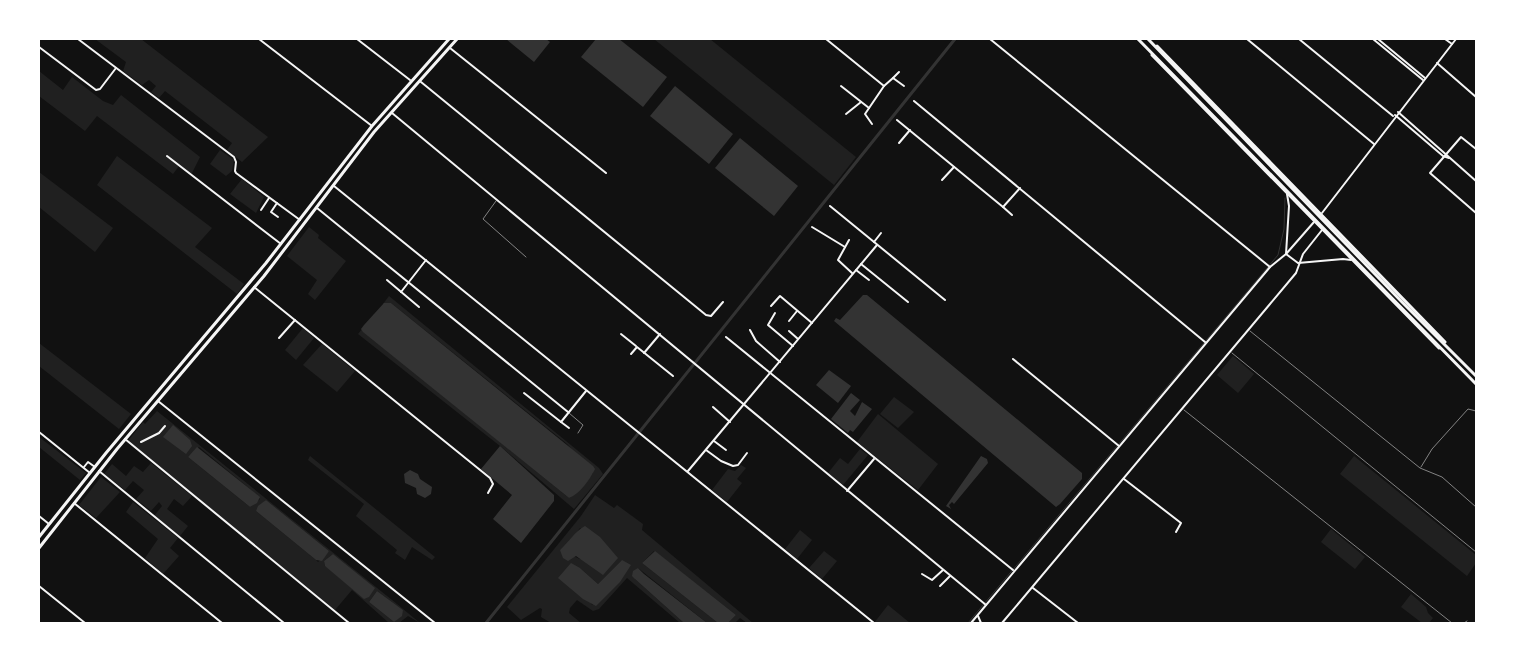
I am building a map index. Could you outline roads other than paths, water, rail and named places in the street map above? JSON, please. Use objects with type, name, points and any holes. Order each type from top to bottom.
[{"type":"main road","points":[[39,537],[281,244],[372,126],[449,39]]},
{"type":"main road","points":[[39,548],[125,439],[254,287],[392,113],[457,39]]},
{"type":"main road","points":[[1138,39],[1230,128],[1476,384]]},
{"type":"main road","points":[[1148,39],[1230,128]]},
{"type":"main road","points":[[1148,39],[1161,49],[1436,331],[1450,350]]},
{"type":"main road","points":[[1144,44],[1158,62],[1351,260],[1421,331],[1448,354]]},
{"type":"main road","points":[[1314,222],[1321,214]]},
{"type":"main road","points":[[1322,230],[1329,222]]},
{"type":"main road","points":[[1401,304],[1476,376]]},
{"type":"street","points":[[78,39],[234,157],[236,162],[234,171],[300,220]]},
{"type":"street","points":[[259,39],[372,126]]},
{"type":"street","points":[[357,39],[412,82]]},
{"type":"street","points":[[826,39],[884,86]]},
{"type":"street","points":[[990,39],[1270,267]]},
{"type":"street","points":[[1247,39],[1374,144]]},
{"type":"street","points":[[1298,39],[1443,156],[1449,158]]},
{"type":"street","points":[[1373,39],[1424,79]]},
{"type":"street","points":[[1378,39],[1424,79]]},
{"type":"street","points":[[1446,39],[1452,44]]},
{"type":"street","points":[[1321,214],[1456,39]]},
{"type":"street","points":[[39,47],[96,90],[100,89],[116,68]]},
{"type":"street","points":[[450,48],[606,173]]},
{"type":"street","points":[[1437,63],[1476,97]]},
{"type":"street","points":[[872,124],[865,116],[869,108],[884,86],[899,72]]},
{"type":"street","points":[[893,78],[904,86]]},
{"type":"street","points":[[421,82],[706,314],[711,316],[723,302]]},
{"type":"street","points":[[841,86],[869,108]]},
{"type":"street","points":[[914,101],[1205,342]]},
{"type":"street","points":[[846,114],[861,102]]},
{"type":"street","points":[[1398,112],[1476,181]]},
{"type":"street","points":[[392,113],[985,605]]},
{"type":"street","points":[[897,120],[1012,215]]},
{"type":"street","points":[[899,143],[910,130]]},
{"type":"street","points":[[1476,149],[1462,136],[1430,172],[1476,213]]},
{"type":"street","points":[[167,156],[281,244]]},
{"type":"street","points":[[942,180],[954,167]]},
{"type":"street","points":[[334,186],[874,623]]},
{"type":"street","points":[[1003,207],[1020,188]]},
{"type":"street","points":[[1286,254],[1289,206],[1287,194]]},
{"type":"street","points":[[261,210],[269,198]]},
{"type":"street","points":[[277,203],[272,212],[278,217]]},
{"type":"street","points":[[830,206],[945,300]]},
{"type":"street","points":[[317,208],[568,412]]},
{"type":"street","points":[[971,623],[1012,570],[1119,446],[1205,342],[1270,267],[1286,254],[1314,222]]},
{"type":"street","points":[[812,227],[844,247]]},
{"type":"street","points":[[1004,623],[1296,273],[1298,263],[1322,230]]},
{"type":"street","points":[[874,242],[881,233]]},
{"type":"street","points":[[849,240],[838,260],[853,273]]},
{"type":"street","points":[[688,472],[877,245]]},
{"type":"street","points":[[1286,254],[1298,263],[1351,260]]},
{"type":"street","points":[[401,292],[426,260]]},
{"type":"street","points":[[861,264],[908,302]]},
{"type":"street","points":[[856,270],[869,280]]},
{"type":"street","points":[[387,280],[419,308]]},
{"type":"street","points":[[254,287],[490,478],[493,484],[488,493]]},
{"type":"street","points":[[771,306],[780,296],[812,323]]},
{"type":"street","points":[[789,321],[798,311]]},
{"type":"street","points":[[775,314],[768,325],[793,346]]},
{"type":"street","points":[[279,338],[295,320]]},
{"type":"street","points":[[750,330],[756,341],[780,362]]},
{"type":"street","points":[[789,332],[798,339]]},
{"type":"street","points":[[621,334],[673,376]]},
{"type":"street","points":[[644,352],[660,334]]},
{"type":"street","points":[[726,337],[1012,570]]},
{"type":"street","points":[[631,354],[637,347]]},
{"type":"street","points":[[1013,359],[1119,446]]},
{"type":"street","points":[[561,422],[586,391]]},
{"type":"street","points":[[524,393],[569,428]]},
{"type":"street","points":[[158,401],[435,623]]},
{"type":"street","points":[[713,407],[730,422]]},
{"type":"street","points":[[141,442],[159,434],[165,426]]},
{"type":"street","points":[[39,432],[90,473]]},
{"type":"street","points":[[125,439],[349,623]]},
{"type":"street","points":[[714,441],[726,450]]},
{"type":"street","points":[[706,450],[721,461],[733,466],[738,465],[747,453]]},
{"type":"street","points":[[847,491],[874,459]]},
{"type":"street","points":[[84,467],[88,462],[95,467]]},
{"type":"street","points":[[99,471],[284,623]]},
{"type":"street","points":[[1124,479],[1180,523],[1176,532]]},
{"type":"street","points":[[74,503],[222,623]]},
{"type":"street","points":[[39,516],[49,524]]},
{"type":"street","points":[[922,574],[932,580],[943,570]]},
{"type":"street","points":[[940,586],[950,576]]},
{"type":"street","points":[[39,586],[85,623]]},
{"type":"street","points":[[1033,588],[1078,623]]},
{"type":"street","points":[[977,616],[981,623]]},
{"type":"lane","points":[[497,200],[483,220],[526,257]]},
{"type":"lane","points":[[1249,330],[1420,468],[1442,477],[1476,506]]},
{"type":"lane","points":[[1230,352],[1476,552]]},
{"type":"lane","points":[[1182,409],[1452,623]]},
{"type":"lane","points":[[1420,468],[1432,449],[1468,409],[1476,411]]},
{"type":"lane","points":[[568,412],[583,424],[578,433]]},
{"type":"lane","points":[[1464,623],[1467,620]]},
{"type":"waterway","points":[[486,623],[955,39]]},
{"type":"waterway","points":[[968,623],[1278,255],[1284,229],[1285,198]]}]
